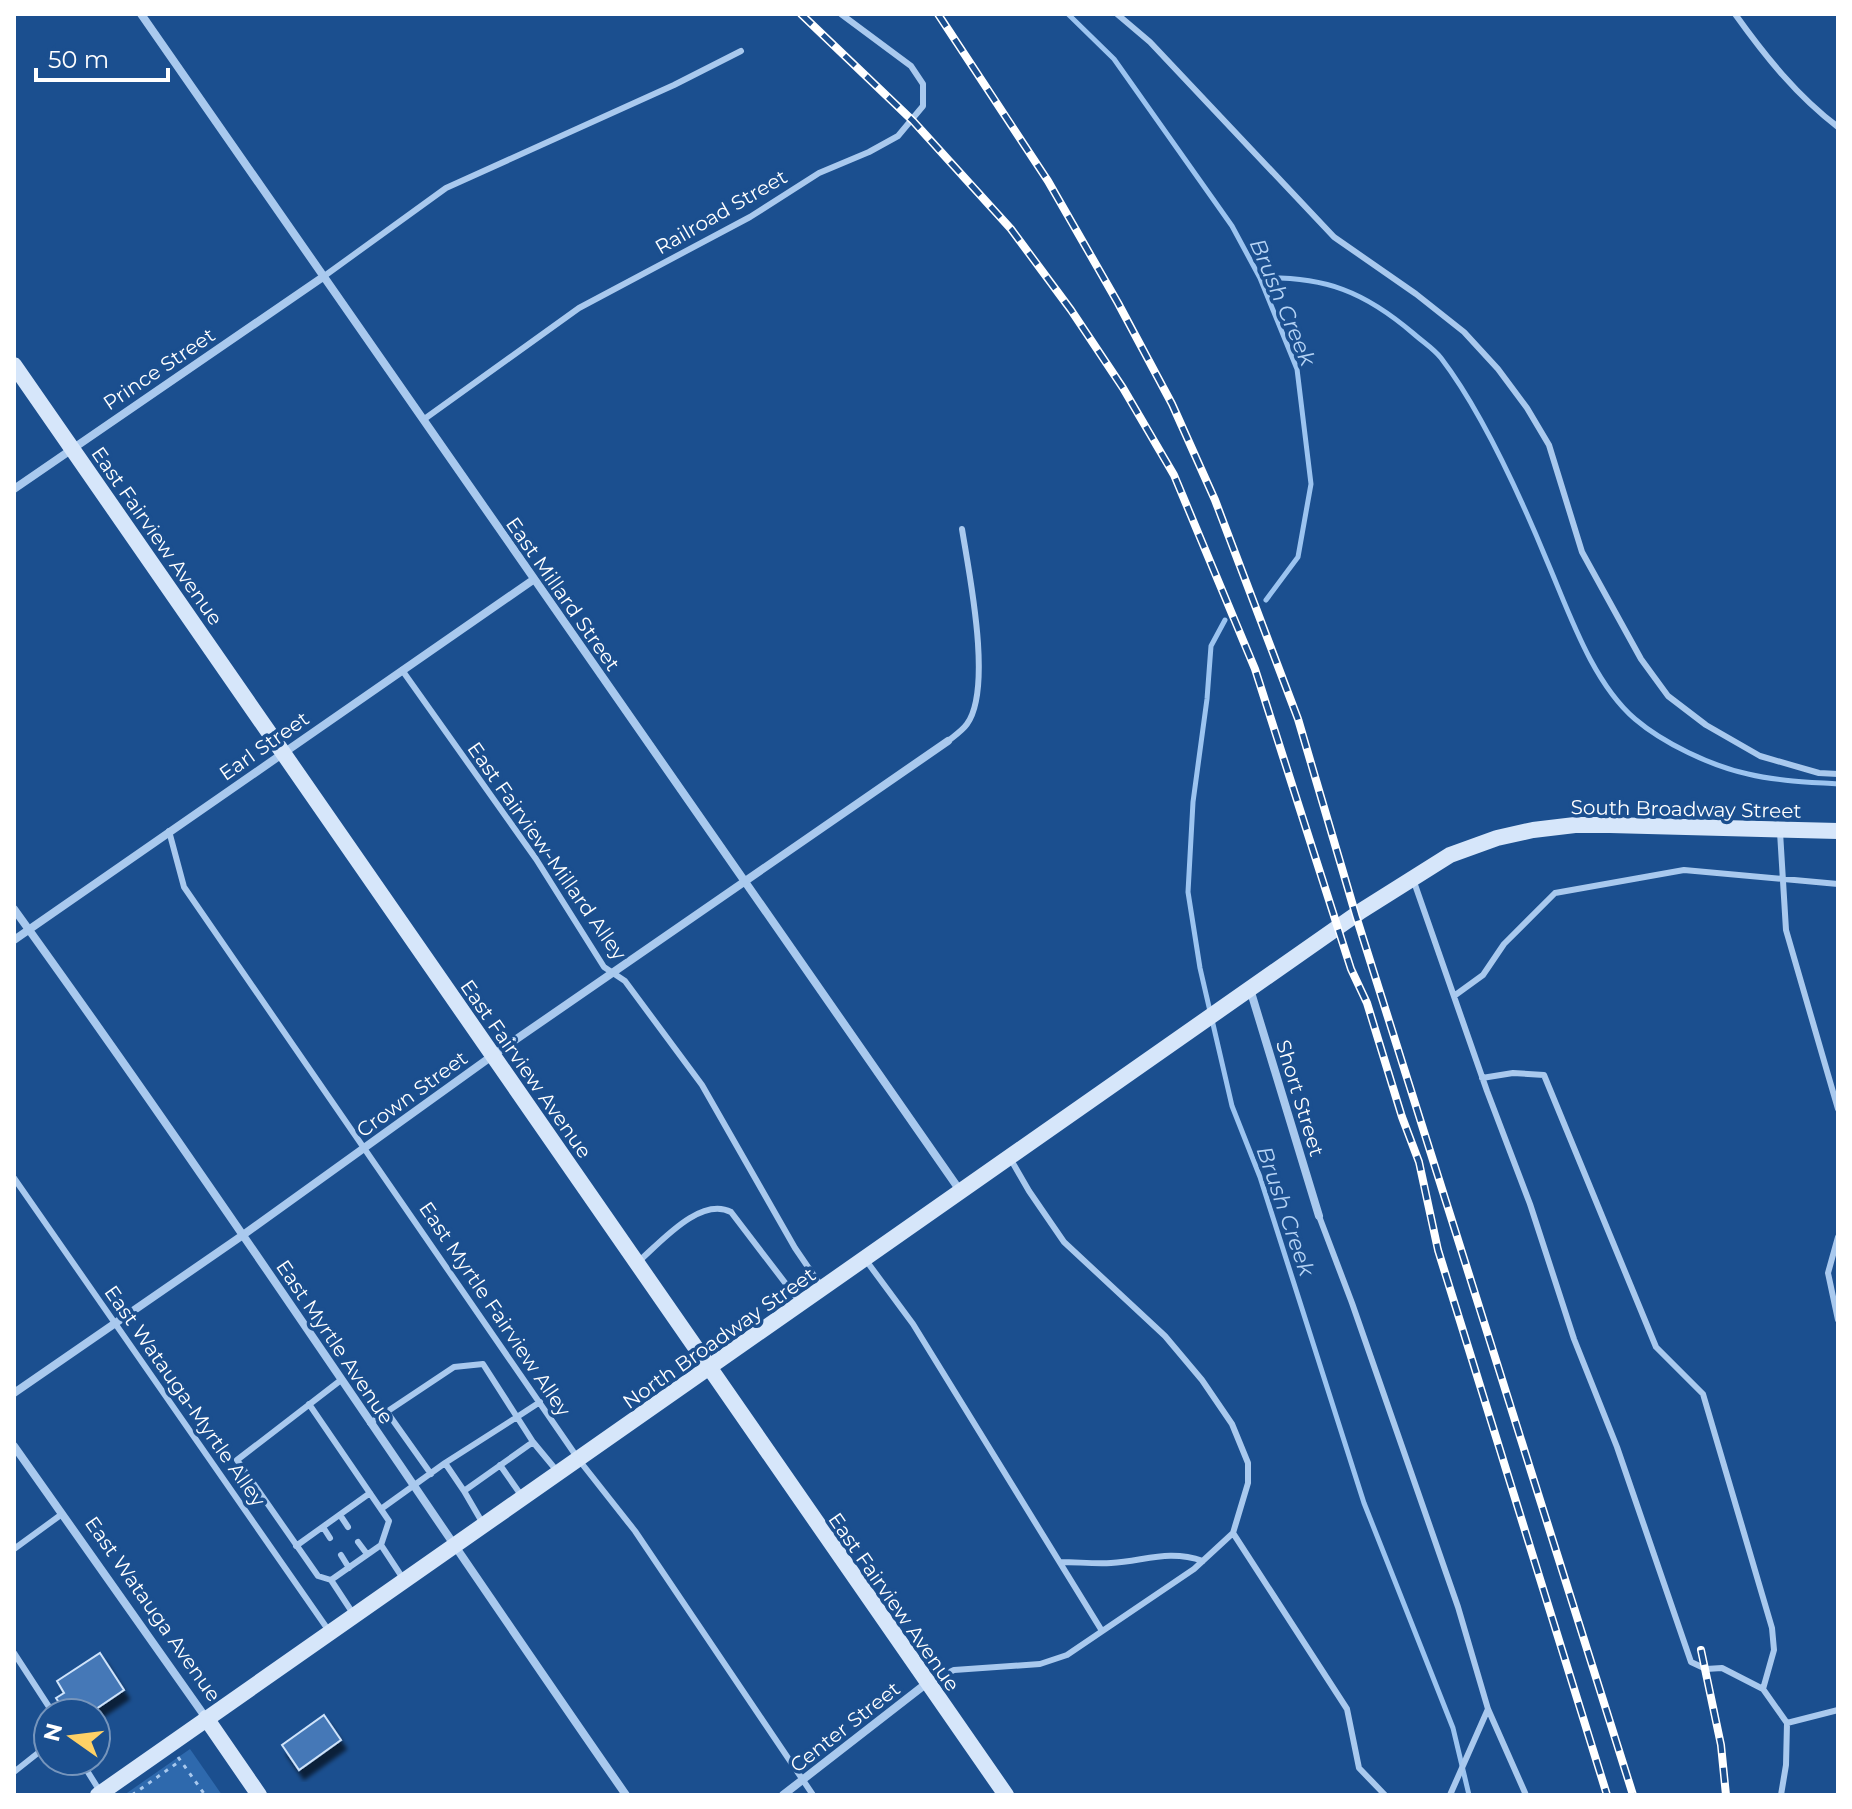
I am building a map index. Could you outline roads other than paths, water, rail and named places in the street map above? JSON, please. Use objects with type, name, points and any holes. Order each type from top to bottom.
[{"type":"street","name":"East Millard Street","points":[[141,14],[961,1192]]},
{"type":"street","name":"Prince Street","points":[[14,489],[323,277]]},
{"type":"street","name":"East Fairview Avenue","points":[[14,365],[1006,1795]]},
{"type":"street","name":"Earl Street","points":[[14,940],[533,580]]},
{"type":"street","name":"Crown Street","points":[[14,1393],[243,1235],[492,1056],[948,741]]},
{"type":"street","name":"South Broadway Street","points":[[1361,911],[1450,855],[1497,838],[1533,830],[1575,825],[1838,831]]},
{"type":"street","name":"East Myrtle Avenue","points":[[14,909],[243,1235],[626,1795]]},
{"type":"street","name":"North Broadway Street","points":[[99,1794],[1361,911]]},
{"type":"street","name":"Short Street","points":[[1250,989],[1319,1216]]},
{"type":"street","name":"East Watauga Avenue","points":[[14,1446],[259,1795]]},
{"type":"street","name":"Center Street","points":[[783,1795],[927,1683]]},
{"type":"lane","name":"Railroad Street","points":[[423,420],[579,308],[750,217],[819,173],[898,136],[923,106],[923,84],[911,66],[841,14]]},
{"type":"lane","points":[[1117,14],[1150,42],[1334,237],[1464,332],[1498,369],[1549,445],[1582,552],[1641,659],[1668,696],[1706,725],[1760,756],[1819,773],[1838,774]]},
{"type":"lane","points":[[1735,14],[1762,53],[1813,108],[1838,127]]},
{"type":"lane","points":[[323,277],[446,188],[674,85],[741,51]]},
{"type":"lane","points":[[948,741],[969,721],[977,684],[979,649],[962,529]]},
{"type":"lane","name":"East Fairview-Millard Alley","points":[[402,670],[529,848],[604,967],[625,981],[702,1085],[795,1248],[823,1289]]},
{"type":"lane","points":[[1780,830],[1786,930],[1838,1109]]},
{"type":"lane","name":"East Myrtle Fairview Alley","points":[[169,831],[184,887],[579,1460],[635,1531],[813,1795]]},
{"type":"lane","points":[[1454,996],[1483,975],[1504,944],[1555,893],[1684,870],[1838,884]]},
{"type":"lane","points":[[1412,878],[1691,1662],[1706,1669],[1722,1668],[1763,1689],[1787,1723],[1786,1765],[1781,1795]]},
{"type":"lane","points":[[1482,1078],[1513,1073],[1544,1075],[1656,1347],[1703,1394],[1772,1628],[1774,1650],[1763,1689]]},
{"type":"lane","points":[[927,1683],[954,1670],[1040,1664],[1067,1655],[1203,1561],[1233,1533],[1248,1483],[1248,1463],[1232,1424],[1202,1380],[1165,1336],[1064,1242],[1010,1158]]},
{"type":"lane","name":"East Watauga-Myrtle Alley","points":[[14,1178],[330,1633]]},
{"type":"lane","points":[[636,1264],[697,1213],[722,1208],[731,1212],[801,1304]]},
{"type":"lane","points":[[1319,1216],[1453,1593],[1488,1709],[1526,1795]]},
{"type":"lane","points":[[1838,1237],[1828,1273],[1838,1320]]},
{"type":"lane","points":[[865,1259],[913,1324],[1102,1631]]},
{"type":"lane","points":[[370,1423],[454,1367],[483,1364],[533,1442],[559,1474]]},
{"type":"lane","points":[[341,1380],[237,1460],[318,1576],[331,1580],[354,1615]]},
{"type":"lane","points":[[381,1509],[445,1463],[540,1402]]},
{"type":"lane","points":[[309,1404],[389,1521],[381,1545],[331,1580]]},
{"type":"lane","points":[[387,1412],[431,1474]]},
{"type":"lane","points":[[464,1491],[533,1442]]},
{"type":"lane","points":[[445,1463],[484,1526]]},
{"type":"lane","points":[[500,1465],[524,1499]]},
{"type":"lane","points":[[296,1546],[370,1493]]},
{"type":"lane","points":[[14,1549],[62,1514]]},
{"type":"lane","points":[[340,1515],[348,1527]]},
{"type":"lane","points":[[323,1527],[330,1538]]},
{"type":"lane","points":[[1233,1533],[1347,1709],[1359,1768],[1385,1795]]},
{"type":"lane","points":[[358,1542],[367,1554]]},
{"type":"lane","points":[[381,1545],[405,1581]]},
{"type":"lane","points":[[1061,1562],[1111,1563],[1165,1554],[1186,1555],[1203,1561]]},
{"type":"lane","points":[[341,1555],[349,1568]]},
{"type":"lane","points":[[14,1653],[43,1697]]},
{"type":"lane","points":[[1450,1795],[1488,1709]]},
{"type":"lane","points":[[1787,1723],[1838,1710]]},
{"type":"lane","points":[[14,1772],[32,1758]]},
{"type":"waterway","name":"Brush Creek","points":[[1068,14],[1114,59],[1232,226],[1260,278],[1297,369],[1311,484],[1298,557],[1266,600]]},
{"type":"waterway","points":[[1260,278],[1305,280],[1361,297],[1396,319],[1441,358],[1472,404],[1500,456],[1594,666],[1606,686],[1635,719],[1673,745],[1734,770],[1770,778],[1838,784]]},
{"type":"waterway","name":"Brush Creek","points":[[1225,620],[1211,646],[1193,802],[1188,892],[1200,968],[1232,1106],[1260,1177],[1364,1503],[1453,1728],[1469,1795]]},
{"type":"railway","points":[[801,14],[913,121],[1011,229],[1071,310],[1123,388],[1174,475],[1255,669],[1351,969],[1367,1003],[1419,1162],[1438,1250],[1607,1795]]},
{"type":"railway","points":[[938,14],[1048,181],[1118,303],[1172,404],[1215,500],[1298,719],[1356,916],[1633,1795]]},
{"type":"railway","points":[[1701,1650],[1721,1745],[1726,1795]]}]
